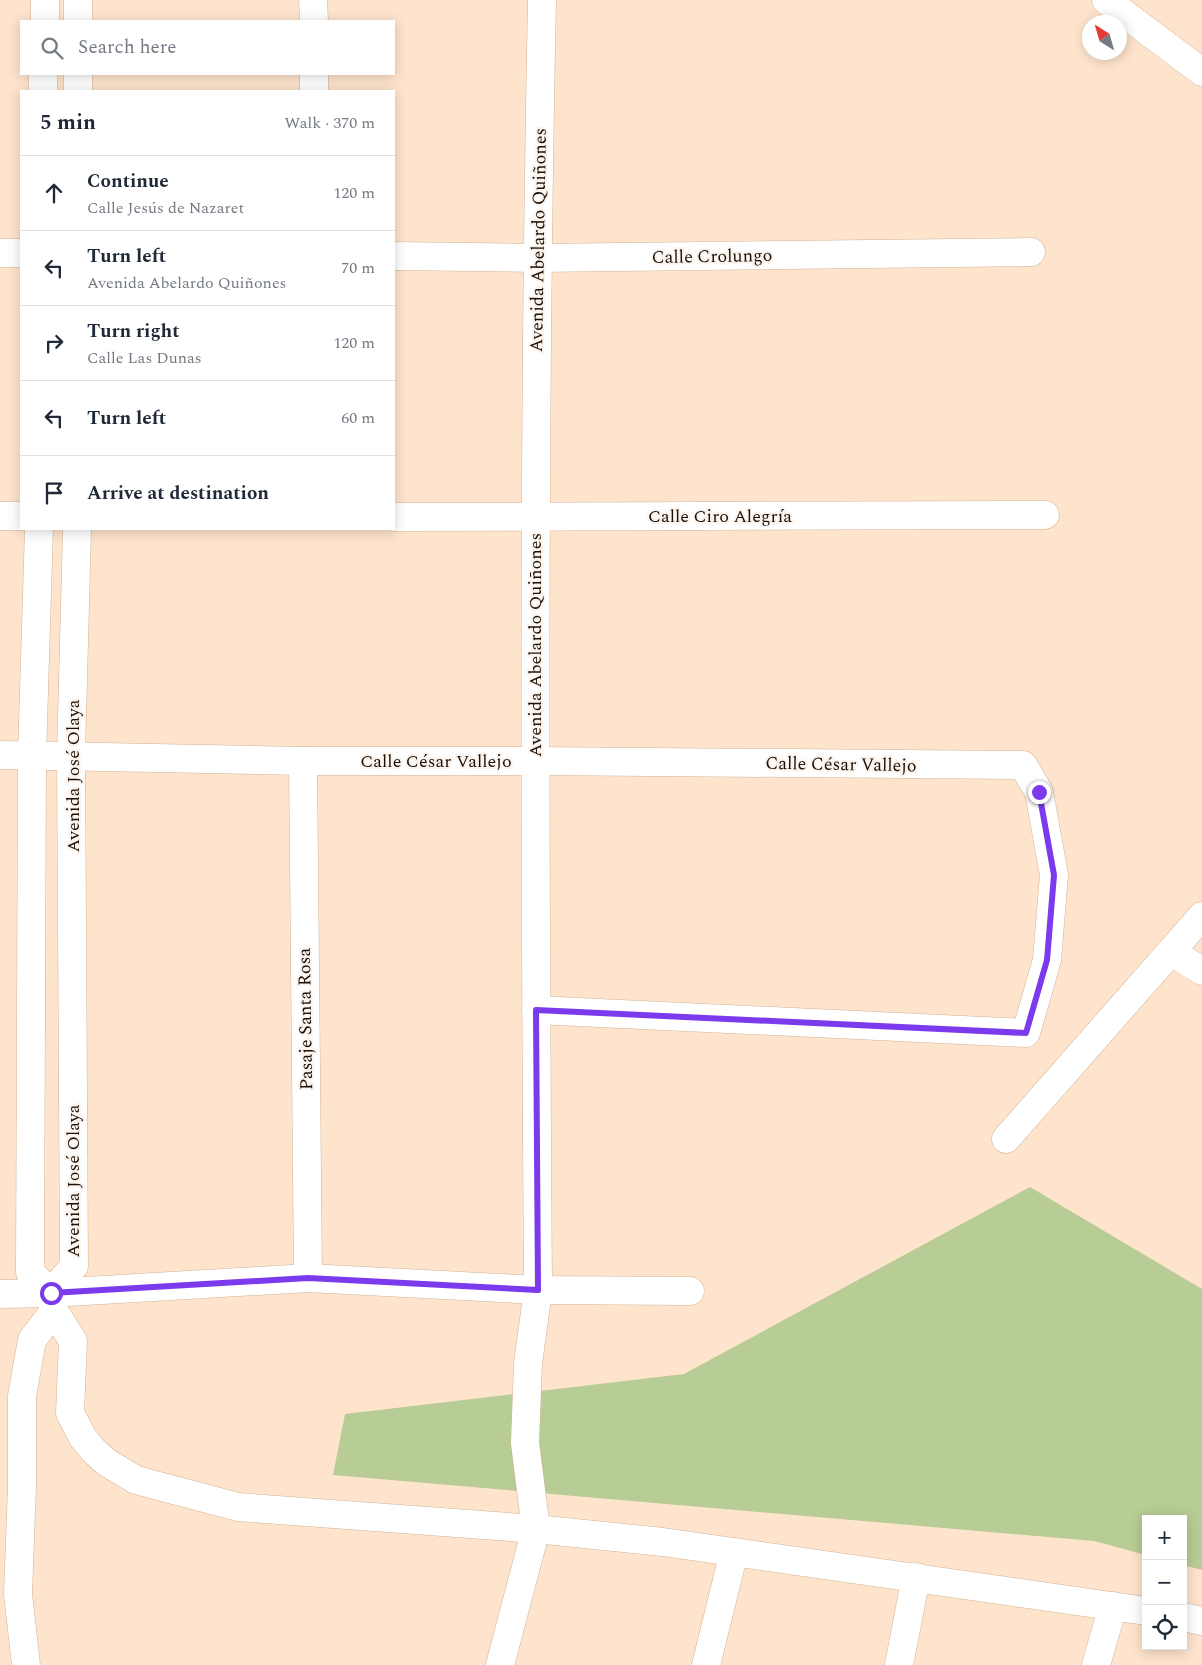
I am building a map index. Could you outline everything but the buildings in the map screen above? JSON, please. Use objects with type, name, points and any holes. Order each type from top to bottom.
[{"type":"street","points":[[45,0],[45,20]]},
{"type":"street","points":[[78,0],[78,20]]},
{"type":"street","points":[[314,0],[314,20]]},
{"type":"street","name":"Avenida Abelardo Quiñones","points":[[536,1529],[525,1443],[528,1364],[538,1290],[534,761],[537,258],[542,0]]},
{"type":"street","points":[[1106,0],[1202,72]]},
{"type":"street","points":[[43,75],[43,90]]},
{"type":"street","points":[[78,75],[78,90]]},
{"type":"street","points":[[314,75],[314,90]]},
{"type":"street","name":"Calle Crolungo","points":[[395,256],[537,258],[1031,252]]},
{"type":"street","points":[[0,253],[20,253]]},
{"type":"street","name":"Calle Ciro Alegría","points":[[395,516],[1045,515]]},
{"type":"street","points":[[0,516],[20,516]]},
{"type":"street","points":[[39,530],[32,755],[30,1272],[52,1302],[73,1341],[70,1413],[83,1438],[106,1462],[136,1480],[238,1507],[536,1529],[662,1542],[1142,1610]]},
{"type":"street","name":"Avenida José Olaya","points":[[26,1665],[18,1594],[11,1497],[22,1396],[32,1340],[74,1266],[72,755],[77,530]]},
{"type":"street","name":"Calle César Vallejo","points":[[0,755],[303,761],[1023,765],[1039,792],[1054,875],[1047,960],[1026,1033],[536,1010]]},
{"type":"street","name":"Pasaje Santa Rosa","points":[[303,761],[308,1278]]},
{"type":"street","points":[[1006,1139],[1202,916]]},
{"type":"street","points":[[1171,952],[1202,970]]},
{"type":"street","points":[[0,1294],[52,1302],[308,1278],[538,1290],[690,1291]]},
{"type":"street","points":[[500,1665],[536,1529]]},
{"type":"street","points":[[706,1665],[734,1552]]},
{"type":"street","points":[[899,1665],[916,1578]]},
{"type":"street","points":[[1096,1665],[1113,1606]]},
{"type":"street","points":[[1187,1618],[1202,1621]]},
{"type":"green space","points":[[1030,1187],[1202,1289],[1202,1570],[1187,1566],[1187,1515],[1142,1515],[1142,1554],[1094,1541],[333,1475],[345,1414],[684,1374]]},
{"type":"route","points":[[51,1293],[308,1278],[538,1290],[536,1010],[1026,1033],[1047,960],[1054,875],[1039,792]]}]
